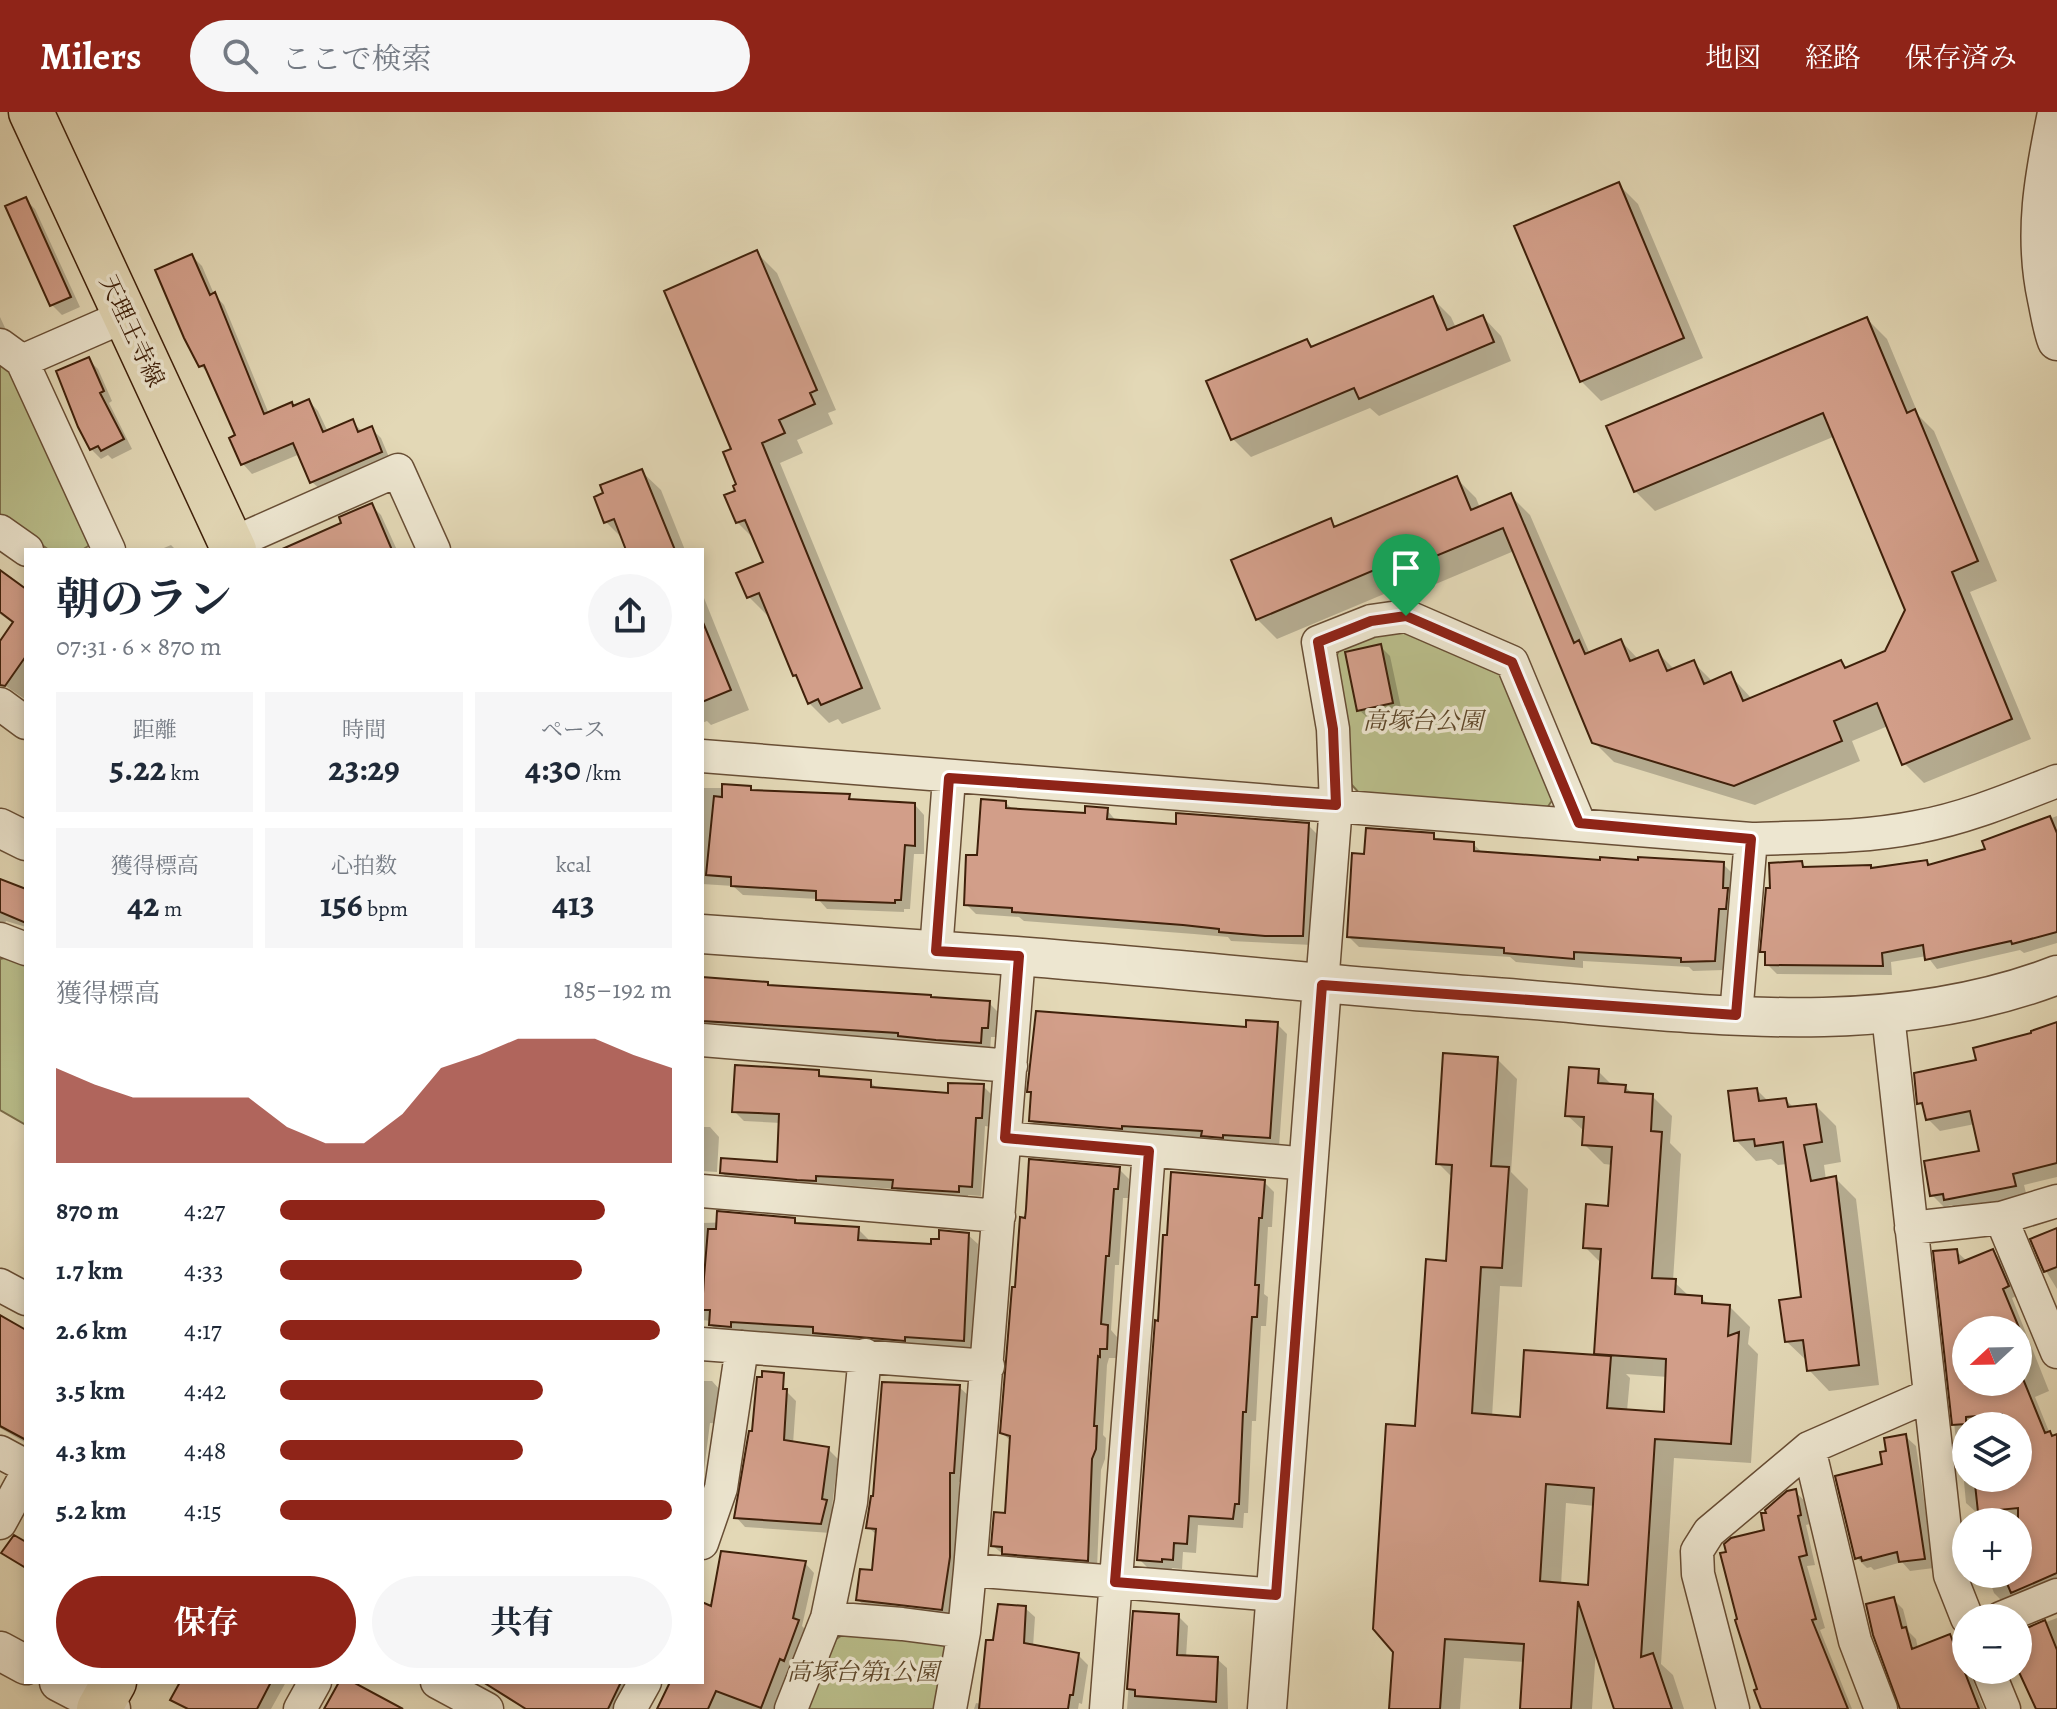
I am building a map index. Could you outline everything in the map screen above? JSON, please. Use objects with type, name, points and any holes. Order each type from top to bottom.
[{"type":"main road","name":"天理王寺線","points":[[31,112],[232,547]]},
{"type":"street","points":[[2057,113],[2044,174],[2039,227],[2042,277],[2057,341]]},
{"type":"street","points":[[108,548],[11,353],[125,316]]},
{"type":"street","points":[[232,547],[398,470],[433,548]]},
{"type":"street","points":[[0,531],[24,548]]},
{"type":"street","points":[[1267,1709],[1336,805],[1333,729],[1318,642],[1371,621],[1406,616],[1512,662],[1579,823]]},
{"type":"street","points":[[0,704],[24,722]]},
{"type":"street","points":[[704,756],[949,778],[1579,823],[1751,839],[1857,836],[1917,827],[1980,811],[2057,781]]},
{"type":"street","points":[[936,951],[949,778]]},
{"type":"street","points":[[0,828],[24,840]]},
{"type":"street","points":[[1736,1015],[1751,839]]},
{"type":"street","points":[[704,934],[1019,956],[1322,985],[1736,1015],[1827,1018],[1888,1015],[1972,1001],[2057,975]]},
{"type":"street","points":[[0,939],[24,948]]},
{"type":"street","points":[[950,1709],[964,1632],[970,1570],[1019,956]]},
{"type":"street","points":[[1888,1015],[1950,1575],[1961,1604]]},
{"type":"street","points":[[704,1040],[1011,1066]]},
{"type":"street","points":[[1005,1138],[1309,1164]]},
{"type":"street","points":[[1106,1709],[1149,1151]]},
{"type":"street","points":[[704,1191],[999,1216]]},
{"type":"street","points":[[1911,1228],[2001,1218],[2057,1201]]},
{"type":"street","points":[[2001,1218],[2057,1352]]},
{"type":"street","points":[[0,1285],[24,1298]]},
{"type":"street","points":[[704,1344],[988,1366]]},
{"type":"street","points":[[704,1537],[721,1488],[742,1347]]},
{"type":"street","points":[[791,1709],[827,1618],[851,1502],[865,1355]]},
{"type":"street","points":[[1733,1709],[1698,1574],[1697,1551],[1709,1532],[1809,1448],[1930,1395]]},
{"type":"street","points":[[1809,1448],[1855,1641],[1881,1709]]},
{"type":"street","points":[[0,1452],[24,1465]]},
{"type":"street","points":[[0,1523],[24,1479]]},
{"type":"street","points":[[970,1570],[1276,1595]]},
{"type":"street","points":[[2032,1605],[2057,1595]]},
{"type":"street","points":[[827,1618],[964,1632]]},
{"type":"street","points":[[0,1651],[24,1664]]},
{"type":"street","points":[[64,1684],[107,1701]]},
{"type":"street","points":[[300,1709],[314,1684]]},
{"type":"street","points":[[442,1684],[478,1697]]},
{"type":"street","points":[[630,1709],[644,1684]]},
{"type":"street","points":[[1994,1684],[2004,1709]]},
{"type":"green space","points":[[0,356],[5,359],[93,543],[85,548],[46,548],[0,515]]},
{"type":"green space","name":"高塚台公園","points":[[1408,631],[1493,666],[1506,678],[1555,796],[1545,811],[1361,795],[1350,783],[1334,663],[1340,647],[1374,633]]},
{"type":"green space","points":[[9,957],[24,962],[24,1124],[0,1110],[0,959]]},
{"type":"green space","name":"高塚台第1公園","points":[[844,1634],[941,1642],[951,1654],[940,1709],[805,1709],[830,1643]]},
{"type":"building","points":[[1619,182],[1684,338],[1580,382],[1514,226]]},
{"type":"building","points":[[26,197],[71,297],[50,306],[5,206]]},
{"type":"building","points":[[757,250],[817,390],[810,393],[815,404],[779,420],[785,433],[762,443],[862,688],[821,705],[818,699],[808,704],[796,675],[793,676],[759,593],[747,598],[736,573],[763,562],[745,520],[736,523],[724,495],[735,491],[733,486],[736,484],[723,452],[731,449],[664,291]]},
{"type":"building","points":[[192,254],[210,295],[215,292],[264,414],[292,402],[293,406],[309,399],[323,432],[353,419],[358,432],[372,426],[382,452],[310,483],[293,443],[241,465],[229,438],[235,435],[204,365],[199,367],[184,338],[155,270]]},
{"type":"building","points":[[1433,296],[1447,330],[1483,315],[1494,342],[1359,399],[1354,388],[1231,440],[1206,381],[1307,339],[1311,347]]},
{"type":"building","points":[[1867,317],[1907,413],[1915,409],[1978,561],[1952,572],[2012,719],[1902,765],[1877,703],[1834,721],[1842,741],[1734,786],[1592,743],[1503,528],[1383,578],[1379,568],[1256,620],[1231,560],[1331,518],[1334,527],[1457,476],[1471,510],[1511,493],[1574,643],[1579,640],[1585,654],[1621,639],[1630,661],[1658,650],[1667,671],[1694,660],[1704,684],[1731,672],[1743,701],[1841,660],[1845,668],[1885,651],[1905,610],[1823,413],[1634,492],[1606,426]]},
{"type":"building","points":[[89,357],[104,391],[100,393],[124,439],[101,451],[98,446],[90,450],[56,371]]},
{"type":"building","points":[[642,469],[674,548],[625,548],[614,519],[604,523],[594,497],[603,493],[600,485]]},
{"type":"building","points":[[372,503],[391,548],[285,548],[341,523],[339,517]]},
{"type":"building","points":[[0,570],[24,588],[24,659],[5,686],[0,685],[0,641],[13,622],[0,612]]},
{"type":"building","points":[[704,625],[731,690],[704,701]]},
{"type":"building","points":[[1381,644],[1393,703],[1357,711],[1345,652]]},
{"type":"building","points":[[722,784],[751,786],[751,790],[850,794],[849,799],[915,803],[915,846],[905,845],[901,900],[895,900],[895,903],[816,900],[816,891],[731,886],[731,877],[706,875],[714,796],[722,797]]},
{"type":"building","points":[[981,799],[1006,801],[1006,808],[1085,813],[1085,806],[1108,808],[1107,819],[1176,824],[1176,813],[1309,823],[1303,936],[1219,932],[1219,929],[1183,925],[1012,912],[1012,908],[964,905],[966,855],[977,855]]},
{"type":"building","points":[[2050,816],[2057,833],[2057,932],[2012,944],[2011,941],[1925,960],[1923,945],[1882,953],[1883,966],[1765,965],[1765,952],[1760,952],[1766,888],[1770,888],[1769,863],[1802,861],[1803,867],[1871,865],[1871,868],[1927,860],[1928,865],[1985,849],[1982,841]]},
{"type":"building","points":[[1366,828],[1434,833],[1434,839],[1474,842],[1474,851],[1600,860],[1600,857],[1638,860],[1638,857],[1724,862],[1723,888],[1728,888],[1726,909],[1719,909],[1715,961],[1681,962],[1681,958],[1574,952],[1574,959],[1504,953],[1504,948],[1347,937],[1352,853],[1364,854]]},
{"type":"building","points":[[0,879],[24,888],[24,922],[0,912]]},
{"type":"building","points":[[704,977],[768,982],[768,985],[990,1001],[988,1028],[982,1028],[981,1043],[898,1036],[898,1033],[704,1021]]},
{"type":"building","points":[[1036,1011],[1246,1027],[1246,1020],[1278,1022],[1270,1138],[1223,1135],[1223,1138],[1201,1136],[1202,1131],[1122,1126],[1122,1129],[1029,1121],[1031,1092],[1027,1092]]},
{"type":"building","points":[[2057,1022],[2057,1163],[2013,1174],[2016,1186],[1944,1200],[1943,1194],[1930,1196],[1924,1161],[1979,1151],[1970,1111],[1926,1120],[1922,1103],[1917,1104],[1914,1073],[1976,1060],[1973,1048],[2031,1033]]},
{"type":"building","points":[[1443,1053],[1498,1057],[1491,1166],[1509,1167],[1502,1268],[1481,1267],[1472,1413],[1520,1417],[1524,1350],[1611,1356],[1607,1408],[1664,1412],[1666,1359],[1594,1354],[1601,1249],[1583,1248],[1586,1204],[1608,1206],[1612,1147],[1582,1145],[1584,1117],[1565,1116],[1569,1067],[1599,1069],[1598,1083],[1626,1085],[1625,1092],[1653,1094],[1651,1131],[1662,1132],[1652,1278],[1676,1279],[1675,1294],[1702,1296],[1702,1303],[1730,1305],[1728,1336],[1739,1332],[1731,1444],[1655,1439],[1641,1657],[1653,1653],[1672,1709],[1614,1709],[1578,1601],[1571,1709],[1520,1709],[1524,1644],[1445,1639],[1440,1709],[1389,1709],[1393,1652],[1373,1629],[1386,1424],[1415,1426],[1426,1259],[1446,1261],[1452,1165],[1436,1164]],"holes":[[[1546,1484],[1594,1488],[1588,1585],[1540,1581]]]},
{"type":"building","points":[[735,1065],[819,1070],[819,1076],[871,1080],[871,1087],[948,1093],[948,1083],[984,1084],[982,1118],[976,1118],[972,1187],[959,1186],[959,1192],[892,1188],[893,1180],[816,1176],[816,1181],[720,1173],[721,1158],[777,1162],[779,1114],[732,1112]]},
{"type":"building","points":[[1757,1088],[1759,1101],[1786,1098],[1788,1107],[1816,1104],[1822,1142],[1804,1145],[1811,1181],[1836,1176],[1859,1365],[1807,1371],[1803,1340],[1785,1342],[1779,1300],[1801,1297],[1783,1142],[1755,1146],[1754,1139],[1734,1141],[1728,1091]]},
{"type":"building","points":[[1029,1159],[1120,1167],[1118,1189],[1114,1189],[1109,1256],[1106,1256],[1101,1324],[1108,1325],[1107,1349],[1100,1349],[1098,1356],[1094,1426],[1097,1426],[1096,1449],[1092,1459],[1088,1561],[1002,1554],[1002,1547],[991,1546],[994,1512],[1005,1513],[1010,1436],[1000,1433],[1012,1287],[1015,1287],[1020,1217],[1025,1218]]},
{"type":"building","points":[[1171,1172],[1265,1180],[1255,1285],[1259,1285],[1257,1317],[1252,1317],[1246,1412],[1243,1412],[1239,1504],[1235,1504],[1233,1519],[1189,1516],[1187,1544],[1174,1543],[1173,1560],[1162,1559],[1162,1562],[1137,1560],[1155,1320],[1158,1321],[1163,1235],[1167,1235]]},
{"type":"building","points":[[717,1211],[795,1218],[795,1223],[859,1227],[858,1240],[931,1244],[931,1239],[939,1239],[939,1230],[969,1233],[964,1341],[905,1337],[905,1341],[813,1333],[813,1327],[731,1322],[731,1327],[709,1325],[710,1310],[704,1310],[704,1277],[708,1229],[716,1229]]},
{"type":"building","points":[[2057,1228],[2057,1267],[2044,1272],[2030,1239]]},
{"type":"building","points":[[1957,1249],[1959,1263],[1993,1249],[2009,1286],[2003,1289],[2014,1316],[1952,1316],[1952,1396],[2030,1396],[2045,1433],[2050,1431],[2052,1436],[2057,1434],[2057,1573],[2032,1584],[2032,1508],[1978,1508],[1976,1492],[2032,1492],[2032,1412],[1952,1412],[1952,1425],[1933,1251]]},
{"type":"building","points":[[0,1315],[24,1329],[24,1439],[0,1426]]},
{"type":"building","points":[[762,1371],[784,1373],[783,1389],[787,1389],[784,1440],[829,1447],[822,1499],[827,1500],[821,1524],[734,1518],[749,1431],[752,1431],[757,1377],[762,1377]]},
{"type":"building","points":[[882,1382],[960,1385],[954,1473],[950,1473],[950,1557],[942,1610],[856,1600],[860,1569],[872,1570],[876,1529],[866,1528],[873,1496]]},
{"type":"building","points":[[1906,1434],[1925,1559],[1899,1562],[1897,1552],[1862,1561],[1861,1557],[1855,1559],[1835,1476],[1882,1464],[1880,1452],[1886,1451],[1884,1438]]},
{"type":"building","points":[[1796,1489],[1801,1515],[1798,1516],[1807,1555],[1799,1557],[1816,1619],[1812,1620],[1848,1709],[1761,1709],[1735,1620],[1720,1553],[1726,1552],[1724,1544],[1731,1538],[1764,1530],[1761,1513],[1766,1513],[1765,1510],[1787,1491]]},
{"type":"building","points":[[14,1535],[24,1541],[24,1567],[1,1553]]},
{"type":"building","points":[[721,1551],[806,1561],[793,1618],[799,1620],[784,1661],[780,1659],[761,1708],[716,1691],[708,1709],[657,1709],[669,1684],[704,1684],[704,1603],[711,1606]]},
{"type":"building","points":[[1894,1597],[1902,1628],[1906,1627],[1912,1649],[1950,1634],[1952,1684],[1969,1684],[1979,1709],[1900,1709],[1873,1635],[1866,1604]]},
{"type":"building","points":[[998,1604],[1026,1606],[1024,1643],[1079,1653],[1068,1709],[979,1709],[986,1640],[993,1640]]},
{"type":"building","points":[[1133,1611],[1179,1614],[1177,1655],[1218,1657],[1216,1702],[1135,1696],[1135,1690],[1127,1689]]},
{"type":"building","points":[[2045,1620],[2057,1650],[2057,1709],[2036,1709],[2024,1684],[2032,1684],[2032,1626]]},
{"type":"building","points":[[179,1684],[270,1684],[257,1709],[188,1709],[170,1700]]},
{"type":"building","points":[[338,1684],[357,1684],[403,1709],[324,1709]]},
{"type":"building","points":[[486,1684],[620,1684],[608,1709],[526,1709]]},
{"type":"route","points":[[1406,616],[1512,662],[1579,823],[1751,839],[1736,1015],[1322,985],[1276,1595],[1115,1582],[1149,1151],[1005,1138],[1019,956],[936,951],[949,778],[1336,805],[1333,729],[1318,642],[1371,621],[1406,616]]}]
